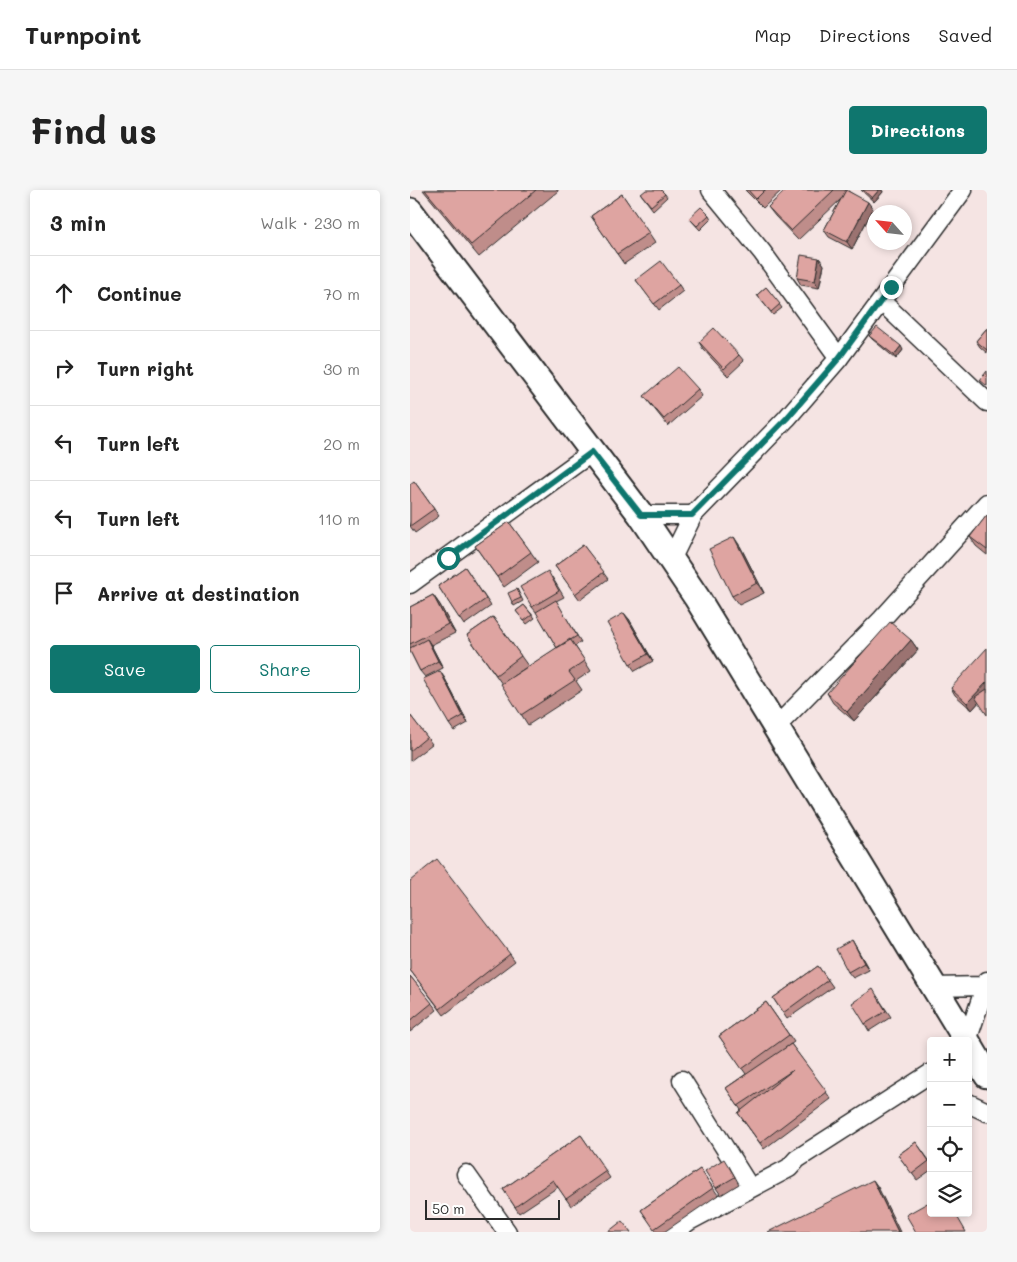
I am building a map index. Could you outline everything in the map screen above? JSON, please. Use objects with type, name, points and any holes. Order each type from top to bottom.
[{"type":"main road","points":[[410,211],[641,515],[697,598],[933,987],[965,1037]]},
{"type":"main road","points":[[972,1048],[987,1075]]},
{"type":"street","points":[[711,190],[762,252],[839,358]]},
{"type":"street","points":[[671,560],[692,515],[787,418],[839,358],[963,190]]},
{"type":"street","points":[[881,301],[987,402]]},
{"type":"street","points":[[410,584],[592,452]]},
{"type":"street","points":[[775,728],[882,618],[987,503]]},
{"type":"street","points":[[641,515],[692,515]]},
{"type":"street","points":[[933,987],[986,984],[969,1037]]},
{"type":"street","points":[[674,1232],[689,1220],[789,1168],[797,1159],[859,1118],[927,1078]]},
{"type":"street","points":[[682,1080],[750,1188]]},
{"type":"street","points":[[972,1105],[987,1112]]},
{"type":"street","points":[[466,1174],[507,1232]]},
{"type":"building","points":[[425,190],[536,190],[471,245]]},
{"type":"building","points":[[646,190],[661,190],[665,194],[651,206],[641,194]]},
{"type":"building","points":[[748,190],[765,190],[756,199]]},
{"type":"building","points":[[786,190],[834,190],[791,231],[768,207]]},
{"type":"building","points":[[846,190],[868,202],[847,242],[824,230]]},
{"type":"building","points":[[863,190],[879,190],[872,198]]},
{"type":"building","points":[[622,194],[649,233],[617,254],[591,216]]},
{"type":"building","points":[[701,207],[709,215],[697,226],[689,218]]},
{"type":"building","points":[[801,255],[819,258],[815,281],[797,278]]},
{"type":"building","points":[[661,261],[679,285],[654,304],[636,280]]},
{"type":"building","points":[[766,287],[780,304],[771,312],[757,295]]},
{"type":"building","points":[[877,327],[901,346],[894,355],[869,336]]},
{"type":"building","points":[[714,328],[739,355],[724,369],[699,342]]},
{"type":"building","points":[[987,328],[987,350],[976,341]]},
{"type":"building","points":[[678,367],[698,389],[664,419],[644,396]]},
{"type":"building","points":[[987,371],[987,386],[980,380]]},
{"type":"building","points":[[414,481],[434,509],[410,526],[410,484]]},
{"type":"building","points":[[987,515],[987,550],[970,537]]},
{"type":"building","points":[[509,522],[531,552],[497,577],[475,546]]},
{"type":"building","points":[[734,537],[757,583],[732,596],[709,549]]},
{"type":"building","points":[[583,545],[604,572],[575,594],[555,566]]},
{"type":"building","points":[[465,567],[486,599],[459,618],[438,586]]},
{"type":"building","points":[[548,571],[559,591],[532,607],[520,587]]},
{"type":"building","points":[[517,589],[521,598],[512,602],[508,593]]},
{"type":"building","points":[[433,595],[448,624],[410,644],[410,607]]},
{"type":"building","points":[[556,600],[577,636],[557,648],[536,612]]},
{"type":"building","points":[[524,605],[532,615],[524,621],[516,611]]},
{"type":"building","points":[[624,613],[648,654],[630,664],[607,623]]},
{"type":"building","points":[[493,617],[521,656],[496,675],[467,635]]},
{"type":"building","points":[[890,622],[911,640],[847,712],[827,693]]},
{"type":"building","points":[[427,639],[438,661],[420,671],[410,648]]},
{"type":"building","points":[[570,639],[585,661],[569,672],[575,680],[521,715],[501,684]]},
{"type":"building","points":[[987,648],[987,682],[967,703],[951,688]]},
{"type":"building","points":[[440,671],[463,716],[449,724],[423,679]]},
{"type":"building","points":[[987,689],[987,715],[975,697]]},
{"type":"building","points":[[410,715],[427,737],[410,751]]},
{"type":"building","points":[[437,859],[510,954],[440,1009],[410,970],[410,881]]},
{"type":"building","points":[[852,940],[864,963],[848,972],[836,949]]},
{"type":"building","points":[[818,966],[828,980],[783,1013],[773,998]]},
{"type":"building","points":[[410,976],[432,1003],[410,1021]]},
{"type":"building","points":[[873,989],[886,1011],[865,1024],[852,1003]]},
{"type":"building","points":[[766,1002],[789,1035],[742,1069],[719,1036]]},
{"type":"building","points":[[791,1044],[827,1092],[760,1143],[738,1113],[793,1070],[738,1106],[726,1088]]},
{"type":"building","points":[[581,1135],[606,1171],[566,1199],[553,1180],[515,1207],[503,1189]]},
{"type":"building","points":[[916,1142],[927,1158],[927,1163],[912,1174],[898,1155]]},
{"type":"building","points":[[724,1159],[735,1177],[716,1188],[705,1171]]},
{"type":"building","points":[[700,1169],[713,1188],[654,1229],[641,1210]]},
{"type":"building","points":[[873,1180],[898,1232],[768,1232]]},
{"type":"building","points":[[927,1203],[927,1217],[957,1217],[966,1232],[916,1232],[906,1215]]},
{"type":"building","points":[[622,1221],[631,1232],[608,1232]]},
{"type":"route","points":[[448,558],[592,452],[641,515],[692,515],[787,418],[839,358],[891,287]]}]
